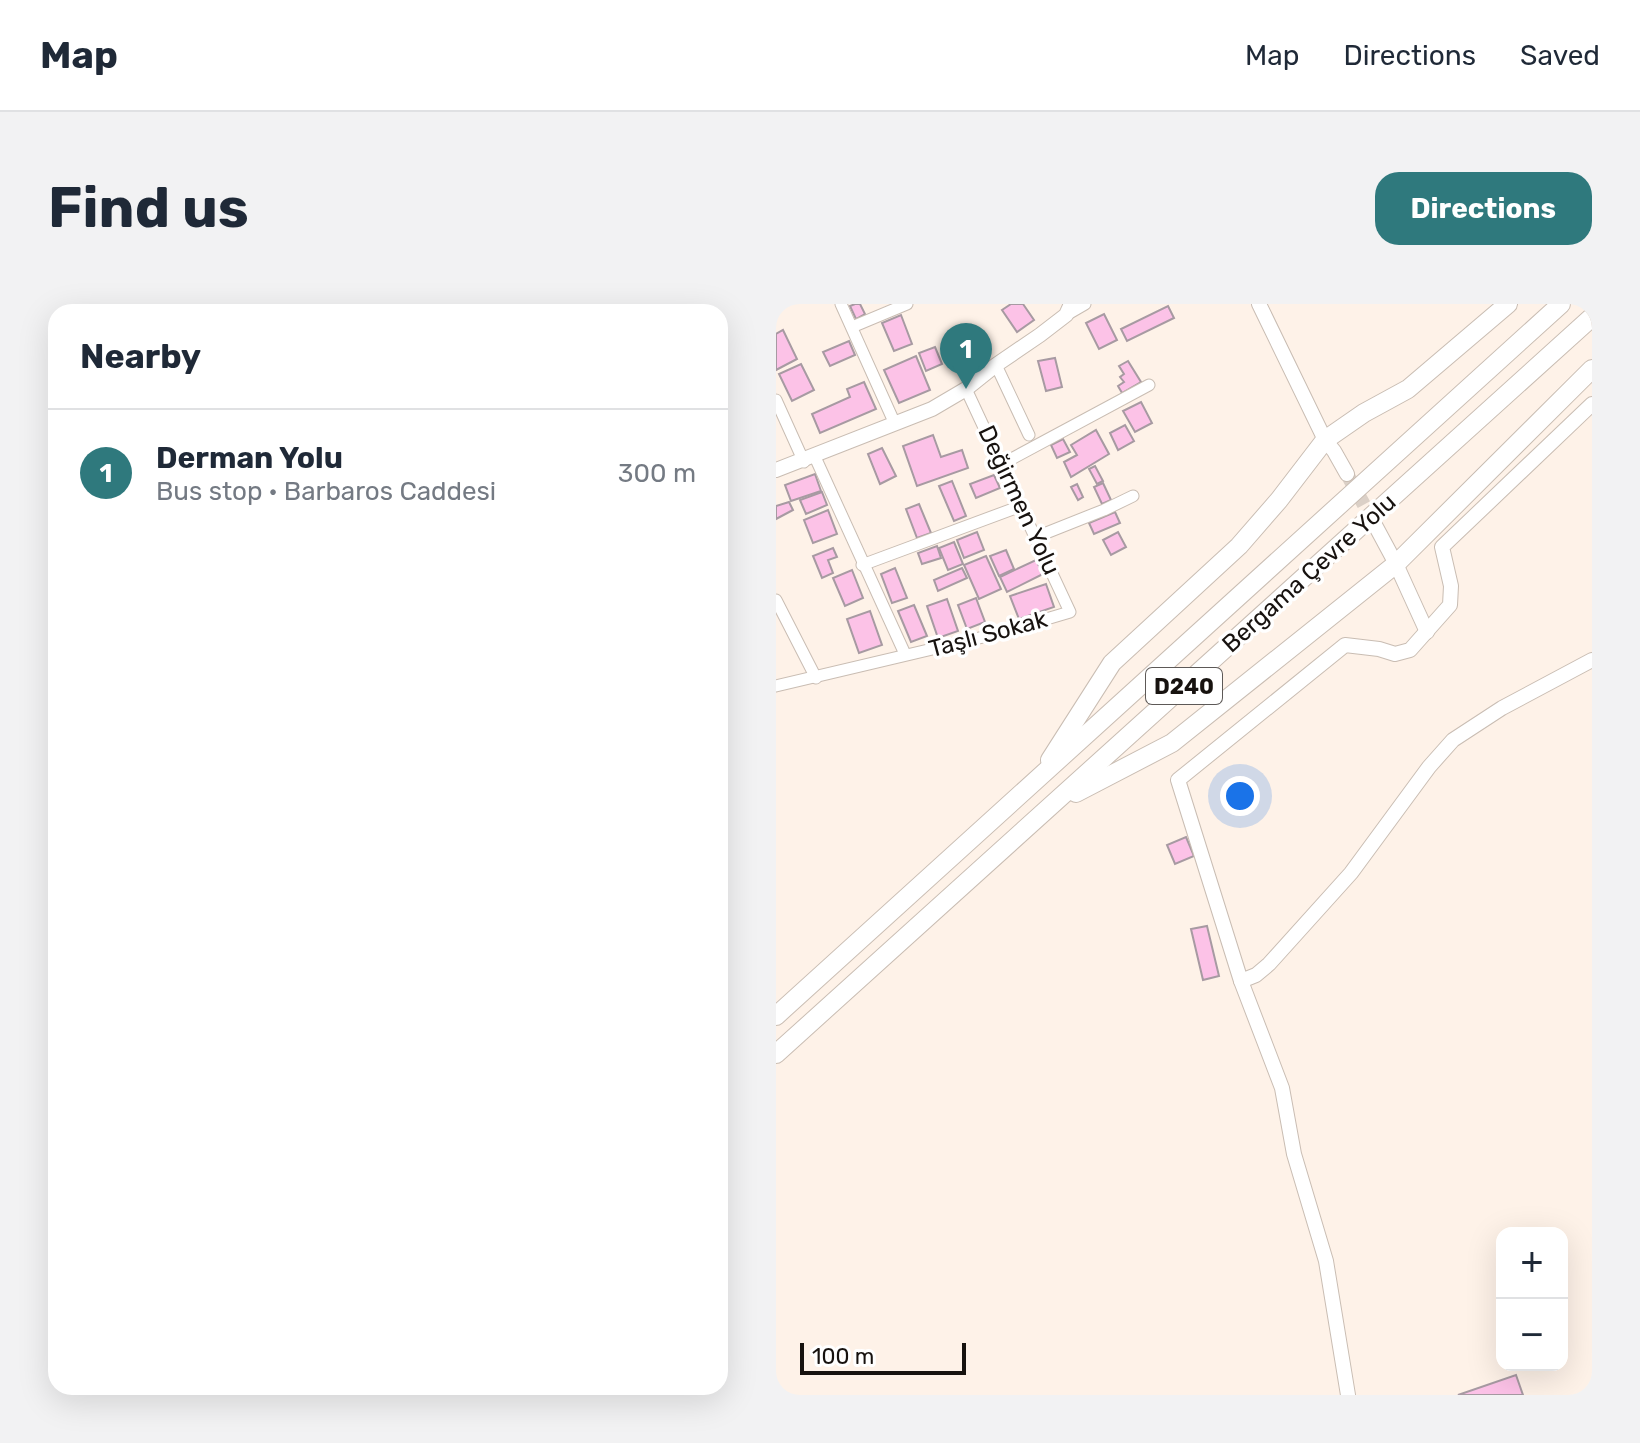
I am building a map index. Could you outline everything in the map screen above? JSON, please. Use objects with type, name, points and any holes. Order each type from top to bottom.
[{"type":"highway","points":[[1036,781],[1112,663],[1239,546],[1325,440],[1364,413],[1408,389],[1508,304]]},
{"type":"highway","name":"Bergama Çevre Yolu","points":[[776,1016],[1561,304]]},
{"type":"highway","name":"Bergama Çevre Yolu","points":[[776,1054],[1592,317]]},
{"type":"highway","points":[[1052,805],[1172,743],[1396,564],[1592,369]]},
{"type":"street","points":[[841,304],[895,424]]},
{"type":"street","points":[[852,327],[907,304]]},
{"type":"street","points":[[776,470],[932,409],[966,389],[1069,310],[1085,304]]},
{"type":"street","points":[[1259,304],[1325,440],[1347,474]]},
{"type":"street","points":[[996,365],[1029,435]]},
{"type":"street","points":[[1002,464],[1149,385]]},
{"type":"street","name":"Değirmen Yolu","points":[[966,389],[1070,612]]},
{"type":"street","points":[[776,400],[809,459],[905,654]]},
{"type":"street","points":[[1348,1395],[1326,1261],[1294,1154],[1282,1088],[1241,981],[1178,780],[1345,645],[1395,654],[1410,650],[1450,605],[1451,586],[1442,547],[1592,404]]},
{"type":"street","points":[[1036,537],[1133,496]]},
{"type":"street","points":[[862,565],[1021,506]]},
{"type":"street","points":[[1375,525],[1427,632]]},
{"type":"street","points":[[776,600],[816,678]]},
{"type":"street","name":"Taşlı Sokak","points":[[776,686],[996,634],[1070,612]]},
{"type":"street","points":[[1241,981],[1256,975],[1269,964],[1351,873],[1453,740],[1481,720],[1592,660]]},
{"type":"building","points":[[860,304],[865,314],[856,319],[850,306]]},
{"type":"building","points":[[1011,304],[1023,304],[1034,320],[1017,332],[1002,310]]},
{"type":"building","points":[[1168,306],[1174,318],[1127,341],[1121,329]]},
{"type":"building","points":[[1104,314],[1117,340],[1099,349],[1086,323]]},
{"type":"building","points":[[901,315],[912,344],[894,351],[882,323]]},
{"type":"building","points":[[783,330],[797,359],[776,370],[776,334]]},
{"type":"building","points":[[849,341],[855,355],[830,366],[823,352]]},
{"type":"building","points":[[935,347],[942,364],[926,371],[919,353]]},
{"type":"building","points":[[916,356],[930,390],[899,403],[884,370]]},
{"type":"building","points":[[1055,358],[1062,387],[1046,391],[1038,361]]},
{"type":"building","points":[[1128,361],[1141,382],[1122,393],[1118,386],[1124,382],[1120,377],[1124,374],[1119,366]]},
{"type":"building","points":[[801,364],[814,390],[792,401],[779,374]]},
{"type":"building","points":[[864,382],[876,409],[820,433],[812,414],[850,397],[847,389]]},
{"type":"building","points":[[1141,402],[1152,423],[1135,432],[1123,411]]},
{"type":"building","points":[[1125,425],[1134,441],[1118,450],[1110,433]]},
{"type":"building","points":[[1096,430],[1109,454],[1071,477],[1064,462],[1077,455],[1071,445]]},
{"type":"building","points":[[933,435],[941,457],[962,450],[968,468],[917,486],[903,446]]},
{"type":"building","points":[[1063,439],[1070,452],[1057,458],[1051,445]]},
{"type":"building","points":[[882,448],[896,476],[880,484],[868,454]]},
{"type":"building","points":[[1095,466],[1103,481],[1097,484],[1089,469]]},
{"type":"building","points":[[815,474],[821,491],[791,501],[785,485]]},
{"type":"building","points":[[994,475],[1000,488],[976,498],[970,484]]},
{"type":"building","points":[[952,481],[966,516],[954,521],[939,486]]},
{"type":"building","points":[[1103,483],[1111,500],[1102,504],[1094,487]]},
{"type":"building","points":[[1077,484],[1083,497],[1078,500],[1071,487]]},
{"type":"building","points":[[822,492],[827,505],[806,514],[800,500]]},
{"type":"building","points":[[789,502],[793,510],[776,519],[776,506]]},
{"type":"building","points":[[919,504],[931,533],[917,538],[906,509]]},
{"type":"building","points":[[828,510],[837,534],[813,543],[804,520]]},
{"type":"building","points":[[1115,512],[1120,523],[1094,534],[1089,523]]},
{"type":"building","points":[[977,532],[984,550],[964,558],[957,540]]},
{"type":"building","points":[[1118,532],[1126,547],[1111,555],[1103,540]]},
{"type":"building","points":[[954,542],[963,564],[948,570],[939,548]]},
{"type":"building","points":[[937,546],[941,558],[922,564],[918,553]]},
{"type":"building","points":[[833,548],[837,557],[828,560],[833,573],[822,578],[813,556]]},
{"type":"building","points":[[1006,550],[1014,569],[999,576],[990,556]]},
{"type":"building","points":[[986,556],[1001,589],[979,599],[964,565]]},
{"type":"building","points":[[1036,560],[1043,574],[1007,592],[1000,577]]},
{"type":"building","points":[[895,568],[907,598],[892,603],[881,574]]},
{"type":"building","points":[[962,568],[967,578],[938,591],[934,580]]},
{"type":"building","points":[[852,570],[863,598],[845,606],[833,578]]},
{"type":"building","points":[[1046,584],[1054,607],[1019,619],[1010,596]]},
{"type":"building","points":[[976,598],[985,622],[967,629],[958,605]]},
{"type":"building","points":[[947,599],[958,631],[938,638],[927,606]]},
{"type":"building","points":[[914,605],[927,636],[911,642],[898,611]]},
{"type":"building","points":[[870,611],[882,645],[859,653],[847,619]]},
{"type":"building","points":[[1186,837],[1194,856],[1175,864],[1167,845]]},
{"type":"building","points":[[1207,926],[1219,976],[1203,980],[1191,929]]},
{"type":"building","points":[[1516,1375],[1523,1395],[1458,1395]]},
{"type":"tunnel","points":[[1347,474],[1374,523]]},
{"type":"place","name":"Derman Yolu","points":[[966,389]]}]
